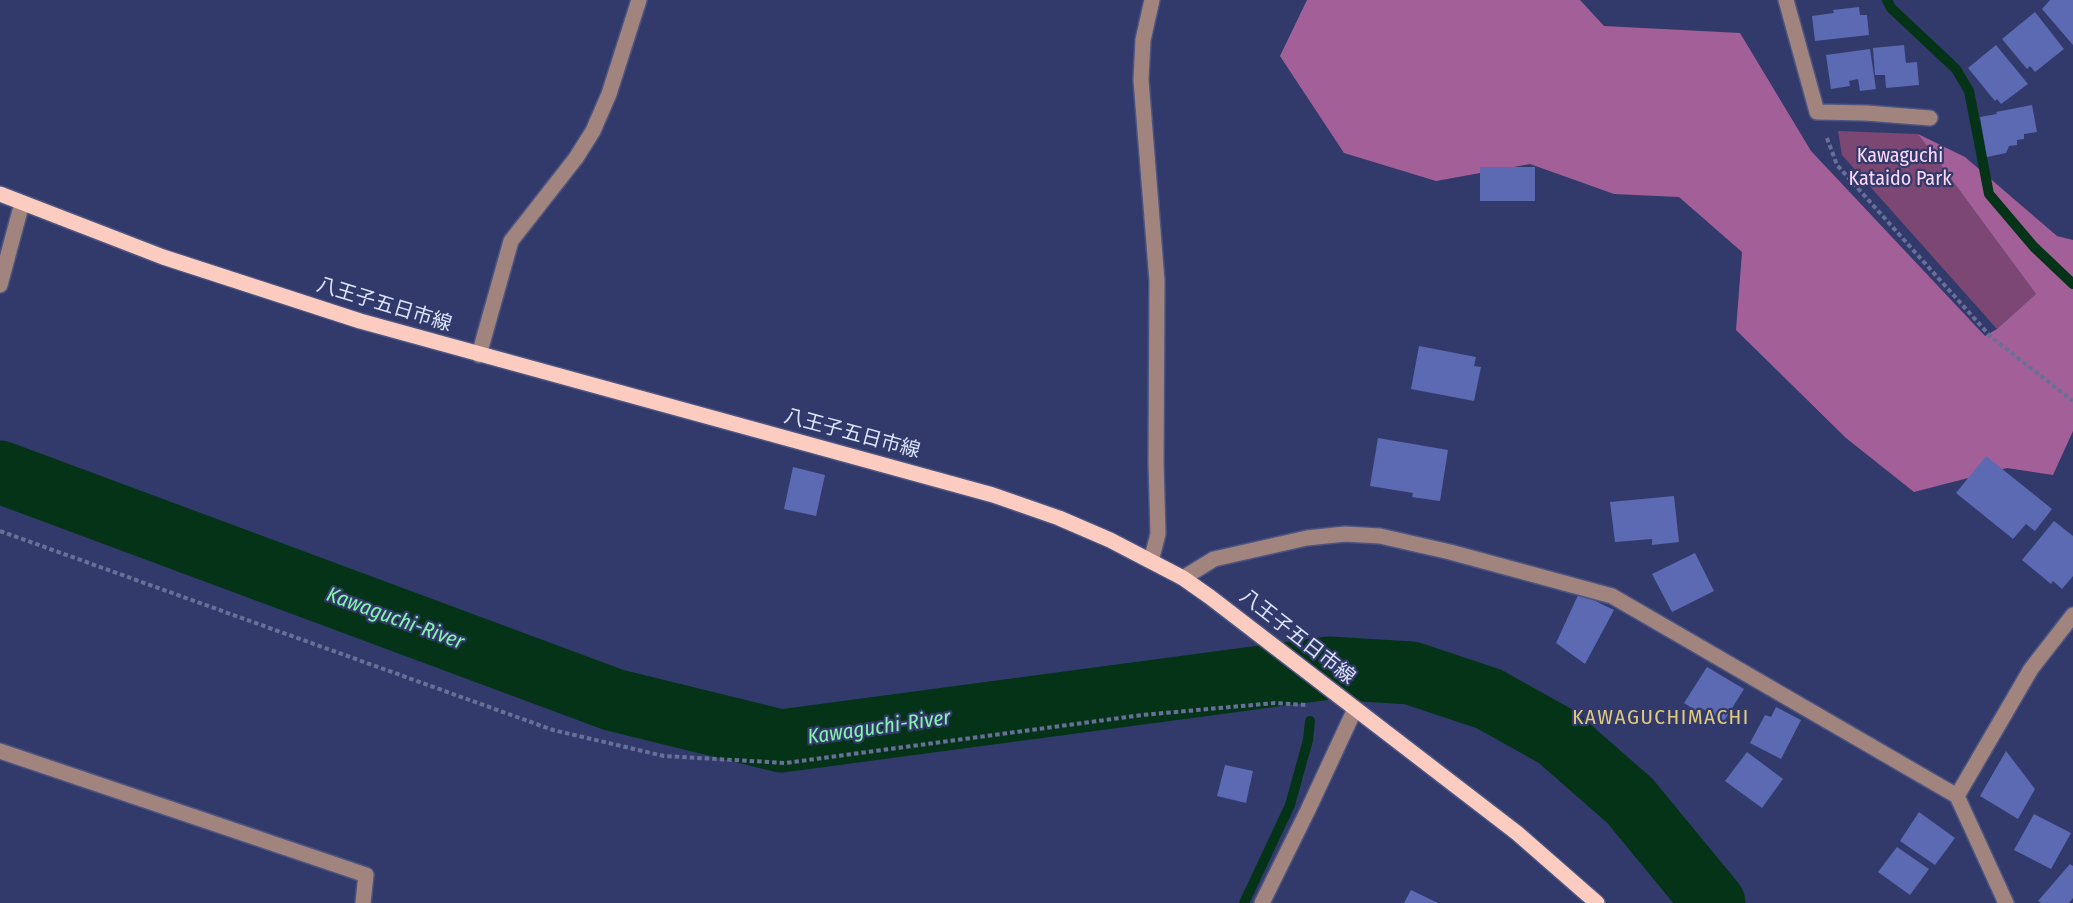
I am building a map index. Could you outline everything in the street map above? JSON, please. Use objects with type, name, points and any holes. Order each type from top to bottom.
[{"type":"main road","name":"八王子五日市線","points":[[0,194],[163,257],[360,321],[993,495],[1083,528],[1183,578],[1210,597],[1517,833],[1597,903]]},
{"type":"street","points":[[479,355],[511,241],[576,158],[592,131],[609,94],[639,0]]},
{"type":"street","points":[[1150,561],[1158,534],[1157,282],[1141,80],[1143,40],[1152,0]]},
{"type":"street","points":[[1786,0],[1817,112],[1930,118]]},
{"type":"street","points":[[0,285],[22,202]]},
{"type":"street","points":[[1183,578],[1214,559],[1307,538],[1345,534],[1380,536],[1450,552],[1612,596],[1958,796],[2006,903]]},
{"type":"street","points":[[1958,796],[2031,669],[2073,615]]},
{"type":"street","points":[[1262,903],[1355,709]]},
{"type":"street","points":[[0,751],[366,875],[363,903]]},
{"type":"path","points":[[1817,112],[1837,165],[1991,337],[2073,401]]},
{"type":"path","points":[[0,531],[553,730],[664,756],[786,764],[1142,715],[1275,703],[1309,705]]},
{"type":"green space","name":"Kawaguchi Kataido Park","points":[[1838,131],[1918,134],[2036,294],[1997,329],[1842,155]]},
{"type":"shaded area","points":[[1307,0],[1580,0],[1604,26],[1740,33],[1811,151],[1985,336],[1997,329],[2036,294],[1918,134],[1965,157],[2057,236],[2073,240],[2073,431],[2053,475],[2007,468],[1914,492],[1846,438],[1736,330],[1742,252],[1679,197],[1614,194],[1530,164],[1436,181],[1344,153],[1280,56]]},
{"type":"building","points":[[2050,0],[2073,0],[2073,45],[2042,9]]},
{"type":"building","points":[[1859,7],[1860,15],[1867,15],[1869,35],[1815,41],[1812,16],[1834,13],[1833,10]]},
{"type":"building","points":[[2035,12],[2064,49],[2035,72],[2030,66],[2027,69],[2002,39]]},
{"type":"building","points":[[1904,45],[1906,63],[1917,62],[1919,85],[1886,88],[1885,75],[1875,75],[1873,48]]},
{"type":"building","points":[[1996,45],[2028,84],[2001,104],[1997,99],[1995,101],[1968,68]]},
{"type":"building","points":[[1870,49],[1876,89],[1860,91],[1858,79],[1849,81],[1850,86],[1831,89],[1826,55]]},
{"type":"building","points":[[2032,105],[2037,132],[2024,134],[2024,139],[2017,140],[2017,145],[2009,146],[2006,153],[1987,157],[1980,117]]},
{"type":"building","points":[[1480,167],[1535,167],[1535,201],[1480,201]]},
{"type":"building","points":[[1419,346],[1476,357],[1474,366],[1481,367],[1474,401],[1411,389]]},
{"type":"building","points":[[1378,438],[1448,450],[1440,501],[1412,497],[1413,493],[1370,486]]},
{"type":"building","points":[[1986,456],[2052,509],[2035,531],[2026,524],[2013,539],[1956,493]]},
{"type":"building","points":[[793,467],[825,475],[816,516],[784,509]]},
{"type":"building","points":[[1674,496],[1679,542],[1652,545],[1652,539],[1615,542],[1610,502]]},
{"type":"building","points":[[2054,521],[2073,536],[2073,576],[2062,589],[2053,581],[2051,584],[2022,560]]},
{"type":"building","points":[[1695,553],[1714,591],[1672,612],[1652,574]]},
{"type":"building","points":[[1579,593],[1614,610],[1585,664],[1556,643]]},
{"type":"building","points":[[1707,667],[1744,689],[1724,721],[1703,709],[1700,713],[1684,703]]},
{"type":"building","points":[[1776,707],[1801,720],[1781,759],[1750,743],[1765,715],[1771,717]]},
{"type":"building","points":[[2006,751],[2035,789],[2018,819],[1980,796]]},
{"type":"building","points":[[1747,752],[1783,779],[1762,808],[1725,781]]},
{"type":"building","points":[[1225,765],[1253,771],[1246,803],[1217,796]]},
{"type":"building","points":[[1919,812],[1955,838],[1935,865],[1900,841]]},
{"type":"building","points":[[2034,814],[2071,833],[2051,869],[2014,850]]},
{"type":"building","points":[[1897,847],[1929,869],[1910,895],[1878,872]]},
{"type":"building","points":[[2070,864],[2073,866],[2073,898],[2069,903],[2041,903],[2038,901]]},
{"type":"building","points":[[1411,890],[1438,903],[1404,903]]},
{"type":"waterway","points":[[1887,0],[1891,8],[1956,69],[1969,91],[1989,194],[2034,247],[2073,284]]},
{"type":"waterway","name":"Kawaguchi-River","points":[[0,472],[614,700],[781,741],[1329,668],[1411,673],[1489,699],[1557,737],[1630,801],[1714,903]]},
{"type":"waterway","points":[[1244,903],[1290,805],[1308,740],[1310,721]]},
{"type":"district","name":"KAWAGUCHIMACHI","points":[[1661,718]]}]
